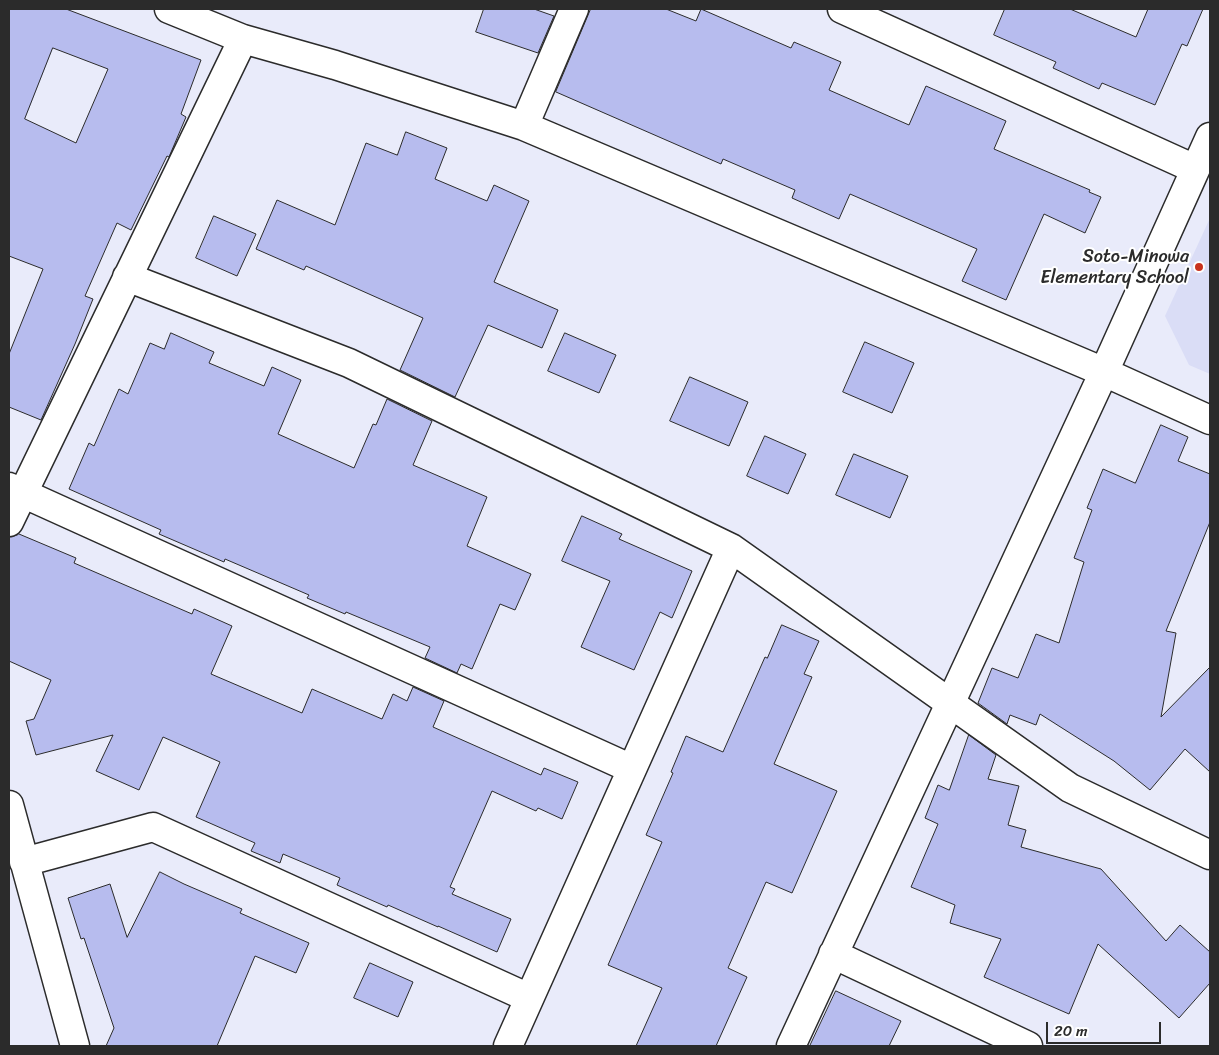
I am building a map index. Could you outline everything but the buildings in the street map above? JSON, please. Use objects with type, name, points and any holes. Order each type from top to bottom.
[{"type":"street","points":[[169,9],[243,38],[335,65],[524,126],[1104,372],[1210,420]]},
{"type":"street","points":[[524,126],[574,9]]},
{"type":"street","points":[[842,9],[1195,170]]},
{"type":"street","points":[[9,522],[16,490],[128,277],[243,38]]},
{"type":"street","points":[[791,1046],[1104,372],[1210,137]]},
{"type":"street","points":[[128,277],[349,363],[731,548],[1070,788],[1210,856]]},
{"type":"street","points":[[16,490],[632,770]]},
{"type":"street","points":[[508,1046],[731,548]]},
{"type":"street","points":[[9,805],[75,1046]]},
{"type":"street","points":[[24,862],[154,827],[529,998]]},
{"type":"street","points":[[833,954],[1028,1046]]},
{"type":"shaded area","name":"Soto-Minowa Elementary School","points":[[1210,218],[1210,374],[1189,365],[1165,316]]},
{"type":"place","name":"Soto-Minowa Elementary School","points":[[1199,267]]}]
